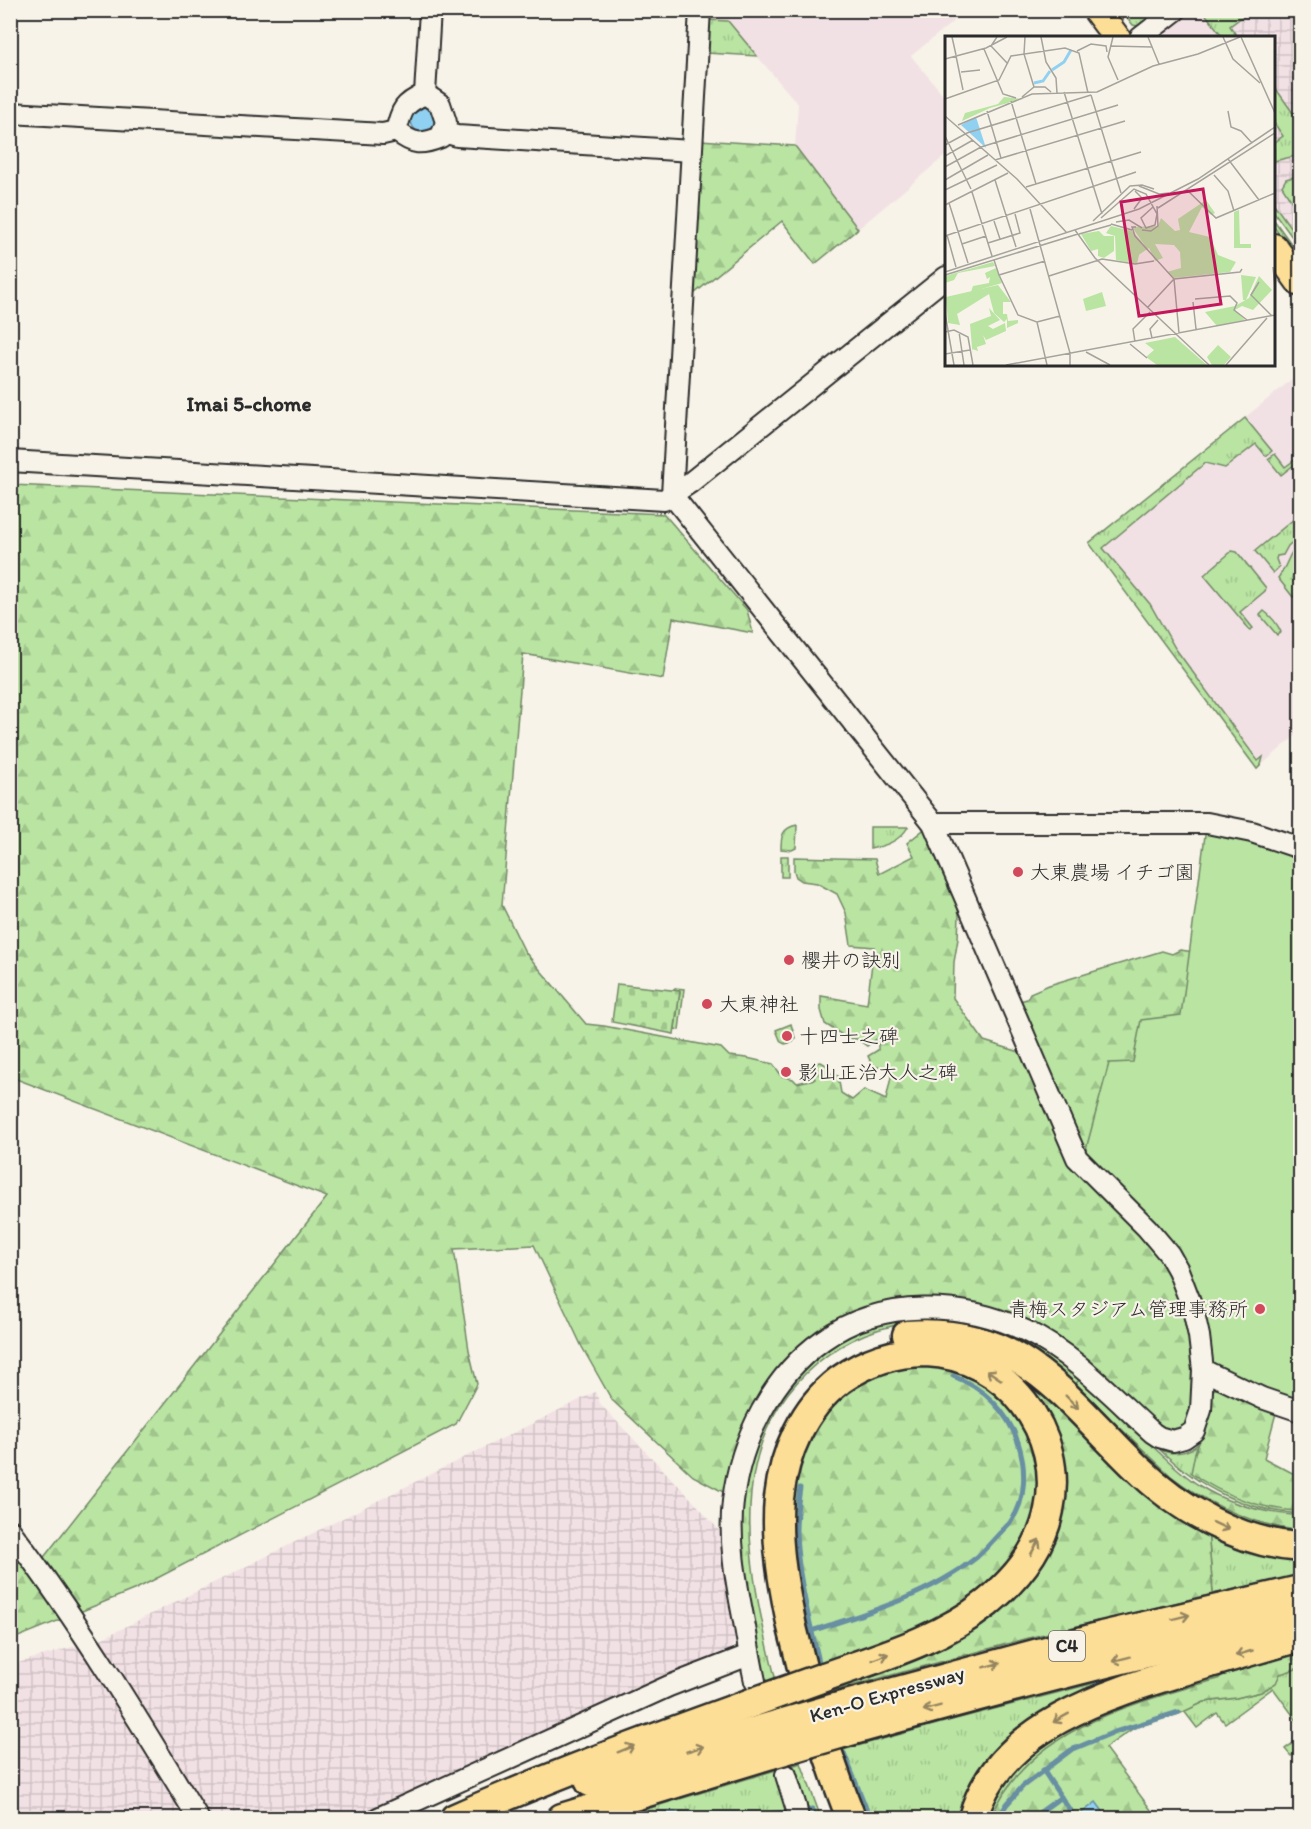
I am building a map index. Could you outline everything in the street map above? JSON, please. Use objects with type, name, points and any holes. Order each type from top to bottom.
[{"type":"highway","points":[[835,1818],[799,1719],[781,1649],[765,1569],[762,1547],[762,1512],[769,1464],[787,1417],[817,1378],[846,1357],[877,1342],[914,1334],[960,1336],[992,1346],[1032,1368],[1058,1389],[1135,1466],[1182,1505],[1218,1524],[1250,1537],[1300,1547]]},
{"type":"highway","points":[[455,1818],[645,1742],[755,1691],[824,1677],[914,1644],[964,1619],[986,1604],[1024,1564],[1039,1541],[1048,1517],[1052,1494],[1051,1462],[1045,1439],[1035,1418],[1017,1393],[999,1377],[979,1365],[949,1355],[918,1352],[887,1357],[858,1369],[832,1387],[811,1410],[796,1436],[784,1468],[779,1499],[778,1528],[780,1560],[788,1608],[816,1716],[851,1818]]},
{"type":"highway","name":"Ken-O Expressway","points":[[562,1818],[773,1753],[838,1721],[1102,1636],[1300,1590]]},
{"type":"highway","name":"Ken-O Expressway","points":[[838,1721],[1048,1677],[1300,1617]]},
{"type":"highway","points":[[973,1818],[987,1786],[1000,1767],[1026,1741],[1065,1715],[1125,1689],[1300,1637]]},
{"type":"highway","name":"Ken-O Expressway","points":[[480,1818],[619,1773],[773,1753]]},
{"type":"main road","points":[[1096,10],[1116,36]]},
{"type":"main road","points":[[1275,248],[1300,283]]},
{"type":"street","points":[[425,94],[430,10]]},
{"type":"street","points":[[700,10],[672,495],[933,823],[1074,1152],[1084,1167],[1147,1228],[1169,1254],[1178,1270],[1193,1309],[1203,1370],[1203,1399],[1197,1424],[1189,1436],[1173,1441],[1153,1433],[1062,1352],[1027,1331],[992,1317],[952,1309],[904,1310],[864,1320],[830,1335],[799,1360],[768,1400],[753,1428],[738,1475],[732,1510],[732,1547],[755,1691]]},
{"type":"street","points":[[1143,36],[1176,10]]},
{"type":"street","points":[[396,131],[408,102],[425,94]]},
{"type":"street","points":[[10,113],[383,134],[396,131],[408,140],[424,144],[441,137],[446,122],[440,104],[425,94]]},
{"type":"street","points":[[443,132],[457,136],[691,151]]},
{"type":"street","points":[[10,461],[664,500],[691,482],[945,278]]},
{"type":"street","points":[[933,823],[1207,823],[1252,832],[1300,848]]},
{"type":"street","points":[[1203,1370],[1246,1391],[1300,1411]]},
{"type":"street","points":[[10,1530],[47,1580],[130,1705],[198,1818]]},
{"type":"street","points":[[378,1818],[669,1686],[749,1655]]},
{"type":"street","points":[[773,1753],[796,1807],[798,1818]]},
{"type":"shaded area","points":[[1189,10],[1202,11],[1221,36],[1155,36]]},
{"type":"shaded area","points":[[707,11],[966,11],[911,56],[945,97],[945,156],[858,229],[795,146],[798,104],[757,56],[705,52]]},
{"type":"shaded area","points":[[1202,11],[1300,11],[1300,248],[1275,213],[1275,36],[1221,36]]},
{"type":"shaded area","points":[[1300,373],[1300,732],[1257,769],[1089,543]]},
{"type":"shaded area","points":[[595,1392],[601,1405],[724,1536],[740,1628],[730,1653],[387,1806],[353,1818],[11,1818],[11,1665],[103,1638]]},
{"type":"green space","points":[[1122,11],[1164,11],[1143,27],[1133,25]]},
{"type":"green space","points":[[1203,11],[1250,11],[1230,26],[1237,36],[1222,36]]},
{"type":"green space","points":[[707,20],[728,21],[757,56],[706,53]]},
{"type":"green space","points":[[1275,87],[1300,123],[1300,155],[1275,161],[1275,142],[1283,136],[1275,124]]},
{"type":"green space","points":[[699,140],[795,146],[858,229],[815,264],[782,221],[689,298]]},
{"type":"green space","points":[[1300,176],[1300,208],[1294,205],[1282,186],[1286,179]]},
{"type":"green space","points":[[1275,205],[1300,241],[1300,248],[1275,213]]},
{"type":"green space","points":[[1275,221],[1300,256],[1300,263],[1275,228]]},
{"type":"green space","points":[[1245,418],[1272,451],[1266,456],[1256,444],[1225,468],[1205,463],[1103,548],[1150,604],[1175,648],[1258,761],[1263,757],[1257,769],[1089,543]]},
{"type":"green space","points":[[1275,454],[1285,467],[1300,456],[1300,460],[1281,475],[1268,459]]},
{"type":"green space","points":[[11,485],[664,514],[747,610],[753,633],[673,618],[663,679],[523,654],[502,905],[525,952],[586,1024],[721,1048],[729,1056],[773,1064],[782,1076],[793,1079],[797,1083],[815,1079],[810,1069],[814,1063],[821,1062],[828,1066],[830,1073],[838,1076],[841,1093],[852,1100],[864,1090],[886,1100],[891,1077],[889,1067],[873,1067],[868,1056],[878,1050],[878,1038],[867,1046],[857,1039],[847,1038],[825,1024],[821,1010],[821,996],[867,1004],[874,947],[851,945],[846,913],[837,894],[817,883],[802,881],[796,877],[794,857],[875,859],[879,874],[914,856],[907,843],[927,827],[954,888],[959,915],[953,998],[984,1041],[1023,1053],[1124,1216],[1160,1256],[1183,1302],[1191,1343],[1196,1393],[1188,1422],[1173,1429],[1157,1425],[1076,1353],[966,1303],[815,1337],[725,1493],[693,1476],[612,1400],[582,1347],[534,1245],[454,1249],[469,1350],[477,1384],[456,1424],[136,1589],[11,1640],[10,1522],[41,1561],[327,1197],[11,1077]]},
{"type":"green space","points":[[1300,514],[1300,535],[1288,546],[1283,555],[1277,556],[1279,567],[1273,573],[1255,551]]},
{"type":"green space","points":[[1300,541],[1300,590],[1293,597],[1278,578]]},
{"type":"green space","points":[[1232,551],[1237,552],[1266,588],[1240,612],[1253,628],[1250,630],[1204,575]]},
{"type":"green space","points":[[1264,611],[1274,620],[1281,632],[1277,635],[1260,615]]},
{"type":"green space","points":[[797,825],[796,848],[781,849],[781,840],[785,830]]},
{"type":"green space","points":[[870,827],[908,827],[892,842],[870,849]]},
{"type":"green space","points":[[1206,828],[1300,853],[1300,1401],[1266,1389],[1210,1362],[1168,1238],[1151,1218],[1085,1153],[1109,1063],[1133,1062],[1141,1020],[1181,1015]]},
{"type":"green space","points":[[781,856],[788,856],[788,877],[781,877]]},
{"type":"green space","points":[[1180,950],[1194,952],[1196,1007],[1085,1153],[1016,1002],[1027,999],[1030,993],[1049,985],[1162,951],[1172,954]]},
{"type":"green space","points":[[617,984],[680,991],[674,1034],[612,1022]]},
{"type":"green space","points":[[675,988],[684,989],[679,1030],[675,1029],[680,991],[674,990]]},
{"type":"green space","points":[[791,1024],[795,1038],[793,1042],[785,1044],[781,1042],[776,1030]]},
{"type":"green space","points":[[908,1317],[973,1320],[1031,1342],[1074,1371],[1072,1374],[1079,1380],[1075,1385],[1171,1476],[1186,1487],[1232,1512],[1265,1524],[1300,1531],[1300,1535],[1275,1532],[1218,1512],[907,1323],[879,1329],[840,1346],[806,1373],[779,1406],[762,1442],[753,1480],[750,1520],[752,1561],[758,1602],[776,1681],[765,1685],[745,1589],[740,1535],[743,1493],[755,1443],[785,1387],[827,1346],[867,1326]]},
{"type":"green space","points":[[1009,1363],[1208,1529],[1213,1594],[1040,1635],[829,1692],[827,1685],[917,1652],[1056,1519]]},
{"type":"green space","points":[[924,1365],[964,1373],[1000,1395],[1026,1428],[1038,1466],[1037,1507],[1014,1555],[974,1595],[914,1629],[814,1667],[801,1606],[791,1536],[794,1488],[806,1446],[829,1409],[862,1381],[876,1374]]},
{"type":"green space","points":[[1080,1379],[1179,1471],[1193,1481],[1211,1493],[1236,1503],[1274,1513],[1300,1516],[1300,1531],[1265,1524],[1232,1512],[1186,1487],[1171,1476],[1075,1385]]},
{"type":"green space","points":[[1215,1389],[1276,1413],[1264,1458],[1300,1477],[1300,1511],[1272,1508],[1243,1500],[1191,1473],[1195,1453],[1205,1428],[1211,1391]]},
{"type":"green space","points":[[1199,1443],[1195,1453],[1221,1490],[1259,1504],[1300,1511],[1300,1514],[1260,1508],[1224,1495],[1191,1475],[1159,1449],[1180,1452]]},
{"type":"green space","points":[[1208,1529],[1300,1556],[1300,1575],[1213,1594]]},
{"type":"green space","points":[[1300,1648],[1300,1651],[1274,1658],[1269,1662],[1227,1672],[1218,1679],[1152,1698],[1086,1724],[1056,1741],[1030,1762],[1008,1787],[991,1818],[986,1818],[1000,1790],[1019,1766],[1065,1731],[1120,1706]]},
{"type":"green space","points":[[1300,1651],[1299,1668],[1280,1674],[1276,1683],[1261,1692],[1204,1702],[1179,1714],[1134,1728],[1105,1748],[1157,1818],[1108,1818],[1096,1803],[1074,1818],[991,1818],[1008,1787],[1030,1762],[1056,1741],[1086,1724],[1152,1698],[1218,1679],[1226,1672],[1269,1662],[1274,1658]]},
{"type":"green space","points":[[1172,1663],[1078,1701],[964,1818],[864,1818],[839,1751]]},
{"type":"green space","points":[[1300,1666],[1300,1725],[1273,1688],[1225,1723],[1217,1713],[1197,1728],[1184,1711],[1204,1702],[1261,1692],[1279,1674]]},
{"type":"green space","points":[[1300,1738],[1300,1749],[1291,1756],[1285,1749]]},
{"type":"green space","points":[[801,1763],[821,1818],[806,1818],[807,1811],[791,1766]]},
{"type":"green space","points":[[776,1770],[790,1818],[617,1818]]},
{"type":"water","points":[[424,107],[433,111],[437,120],[433,129],[424,133],[415,129],[411,120],[415,111]]},
{"type":"water","points":[[1096,1802],[1108,1818],[1075,1818]]},
{"type":"waterway","points":[[811,1631],[897,1601],[939,1582],[977,1557],[1009,1524],[1016,1513],[1024,1483],[1024,1472],[1021,1451],[1008,1420],[984,1394],[953,1376]]},
{"type":"waterway","points":[[800,1488],[796,1525],[797,1547],[804,1596],[819,1662]]},
{"type":"waterway","points":[[1092,1689],[1096,1683],[1121,1677]]},
{"type":"waterway","points":[[998,1818],[1023,1786],[1071,1750],[1112,1733],[1179,1712]]},
{"type":"waterway","points":[[844,1753],[870,1818]]},
{"type":"waterway","points":[[1043,1770],[1075,1818]]},
{"type":"waterway","points":[[1032,1818],[1061,1797]]},
{"type":"waterway","points":[[807,1810],[812,1809],[814,1818]]},
{"type":"waterway","points":[[659,1813],[788,1812]]},
{"type":"place","name":"大東農場 イチゴ園","points":[[1018,872]]},
{"type":"place","name":"櫻井の訣別","points":[[789,960]]},
{"type":"place","name":"大東神社","points":[[707,1004]]},
{"type":"place","name":"十四士之碑","points":[[787,1036]]},
{"type":"place","name":"影山正治大人之碑","points":[[786,1072]]},
{"type":"place","name":"青梅スタジアム管理事務所","points":[[1260,1309]]},
{"type":"district","name":"Imai 5-chome","points":[[249,403]]}]
